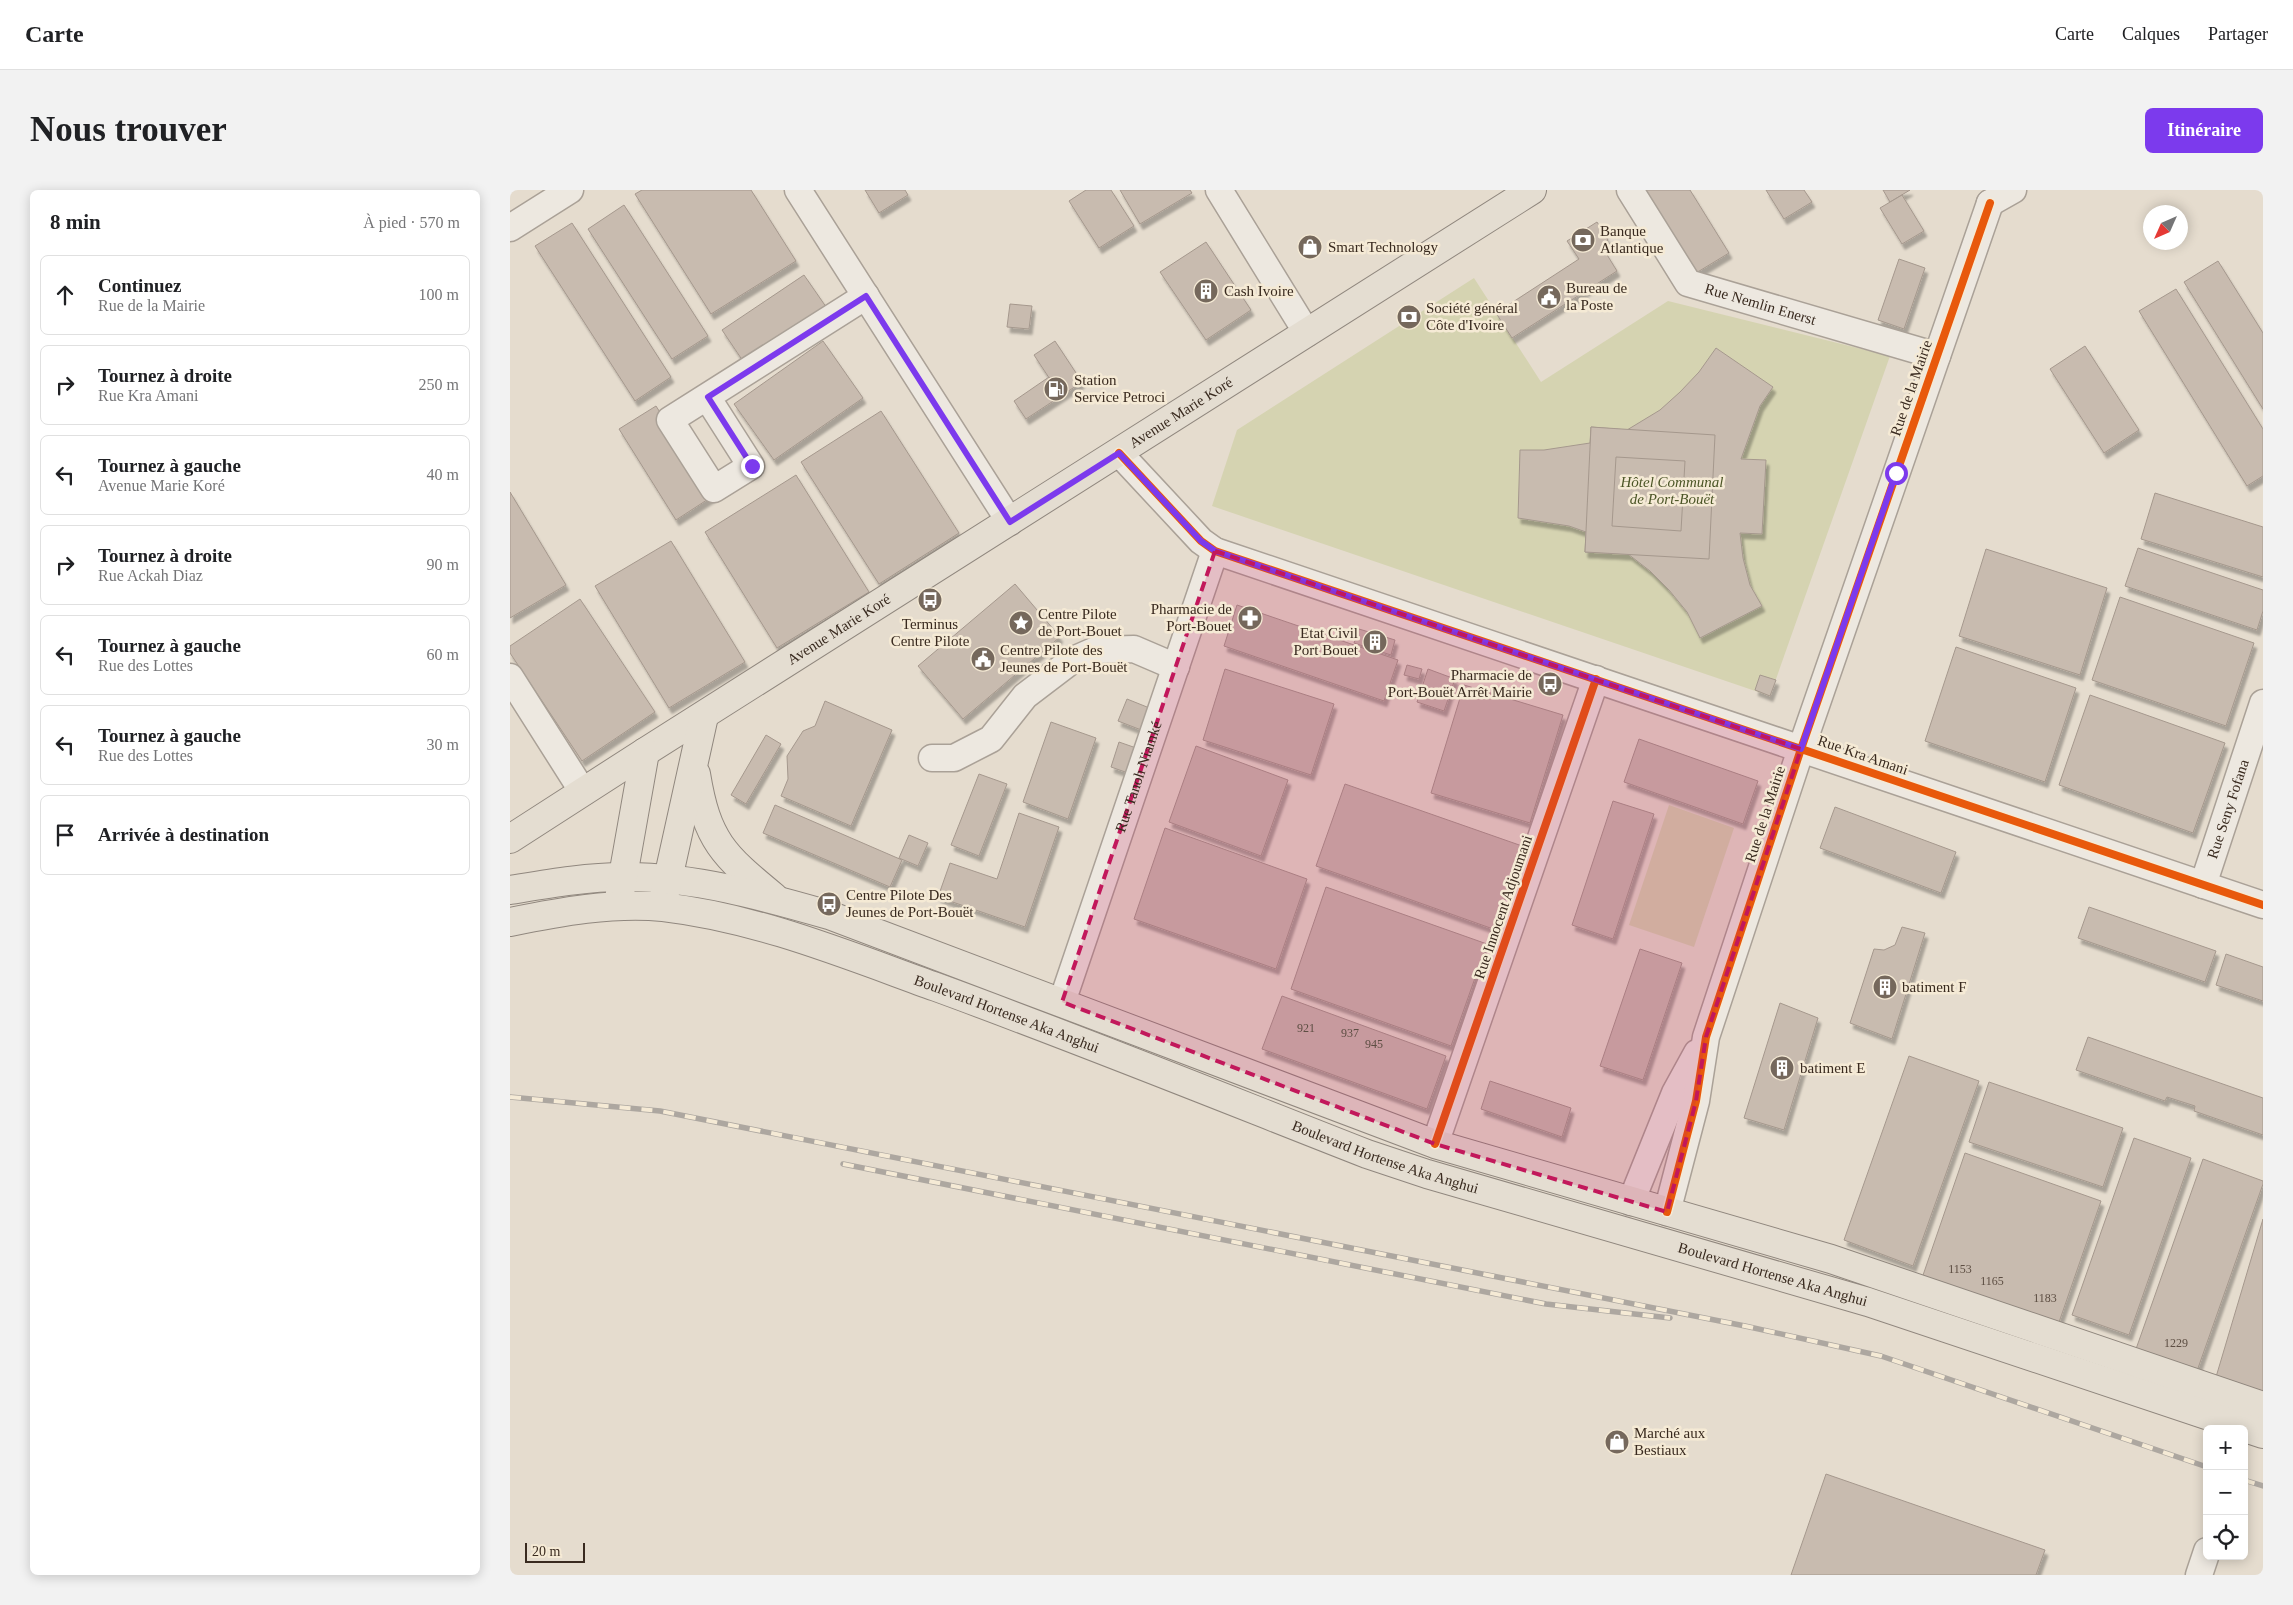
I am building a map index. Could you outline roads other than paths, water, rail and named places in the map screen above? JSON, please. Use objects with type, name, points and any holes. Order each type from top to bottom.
[{"type":"main road","name":"Avenue Marie Koré","points":[[510,839],[1532,190]]},
{"type":"main road","points":[[662,907],[704,716]]},
{"type":"main road","points":[[618,906],[645,752]]},
{"type":"main road","points":[[694,761],[701,806],[709,828],[720,847],[736,866],[777,900]]},
{"type":"main road","name":"Boulevard Hortense Aka Anghui","points":[[510,890],[623,877],[707,885],[777,900],[828,915],[1435,1144],[1831,1259],[2261,1405]]},
{"type":"main road","name":"Boulevard Hortense Aka Anghui","points":[[510,922],[618,906],[662,907],[726,917],[808,940],[970,1000],[1367,1154],[1428,1174],[1868,1302],[2252,1435]]},
{"type":"street","points":[[510,228],[570,190]]},
{"type":"street","points":[[798,190],[1010,522]]},
{"type":"street","points":[[1219,190],[1307,333]]},
{"type":"street","name":"Rue Nemlin Enerst","points":[[1630,190],[1688,283],[1937,356]]},
{"type":"street","points":[[1986,197],[2012,190]]},
{"type":"street","name":"Rue de la Mairie","points":[[1667,1212],[1696,1101],[1706,1037],[1801,749],[1937,356],[1986,197]]},
{"type":"street","points":[[708,397],[866,296]]},
{"type":"street","name":"Rue Kra Amani","points":[[1119,453],[1201,541],[1215,551],[2263,905]]},
{"type":"street","name":"Rue Tanoh Niamké","points":[[1062,1002],[1215,551]]},
{"type":"street","points":[[932,758],[954,758],[991,739],[1025,696],[1071,661],[1096,650],[1134,649],[1176,667]]},
{"type":"street","points":[[510,677],[583,792]]},
{"type":"street","name":"Rue Innocent Adjoumani","points":[[1435,1144],[1596,679]]},
{"type":"street","name":"Rue Seny Fofana","points":[[2202,885],[2263,704]]},
{"type":"street","name":"Rue de la Mairie","points":[[1630,1202],[1675,1093],[1706,1037]]},
{"type":"street","points":[[2252,1435],[2261,1405]]},
{"type":"street","points":[[2199,1575],[2204,1560]]},
{"type":"railway","points":[[510,1097],[660,1111],[1745,1326],[1881,1356],[2203,1466]]},
{"type":"railway","points":[[843,1164],[1546,1304],[1670,1318]]},
{"type":"railway","points":[[2248,1481],[2263,1486]]},
{"type":"place","name":"Banque Atlantique","points":[[1583,240]]},
{"type":"place","name":"Smart Technology","points":[[1310,247]]},
{"type":"place","name":"Cash Ivoire","points":[[1206,291]]},
{"type":"place","name":"Bureau de la Poste","points":[[1549,297]]},
{"type":"place","name":"Société général Côte d'Ivoire","points":[[1409,317]]},
{"type":"place","name":"Station Service Petroci","points":[[1056,389]]},
{"type":"place","name":"Terminus Centre Pilote","points":[[930,600]]},
{"type":"place","name":"Pharmacie de Port-Bouet","points":[[1250,618]]},
{"type":"place","name":"Centre Pilote de Port-Bouet","points":[[1021,623]]},
{"type":"place","name":"Etat Civil Port Bouet","points":[[1375,642]]},
{"type":"place","name":"Centre Pilote des Jeunes de Port-Bouët","points":[[983,659]]},
{"type":"place","name":"Pharmacie de Port-Bouët Arrêt Mairie","points":[[1550,684]]},
{"type":"place","name":"Centre Pilote Des Jeunes de Port-Bouët","points":[[829,904]]},
{"type":"place","name":"batiment F","points":[[1885,987]]},
{"type":"place","name":"batiment E","points":[[1782,1068]]},
{"type":"place","name":"Marché aux Bestiaux","points":[[1617,1442]]},
{"type":"park label","name":"Hôtel Communal de Port-Bouët","points":[[1672,490]]}]
